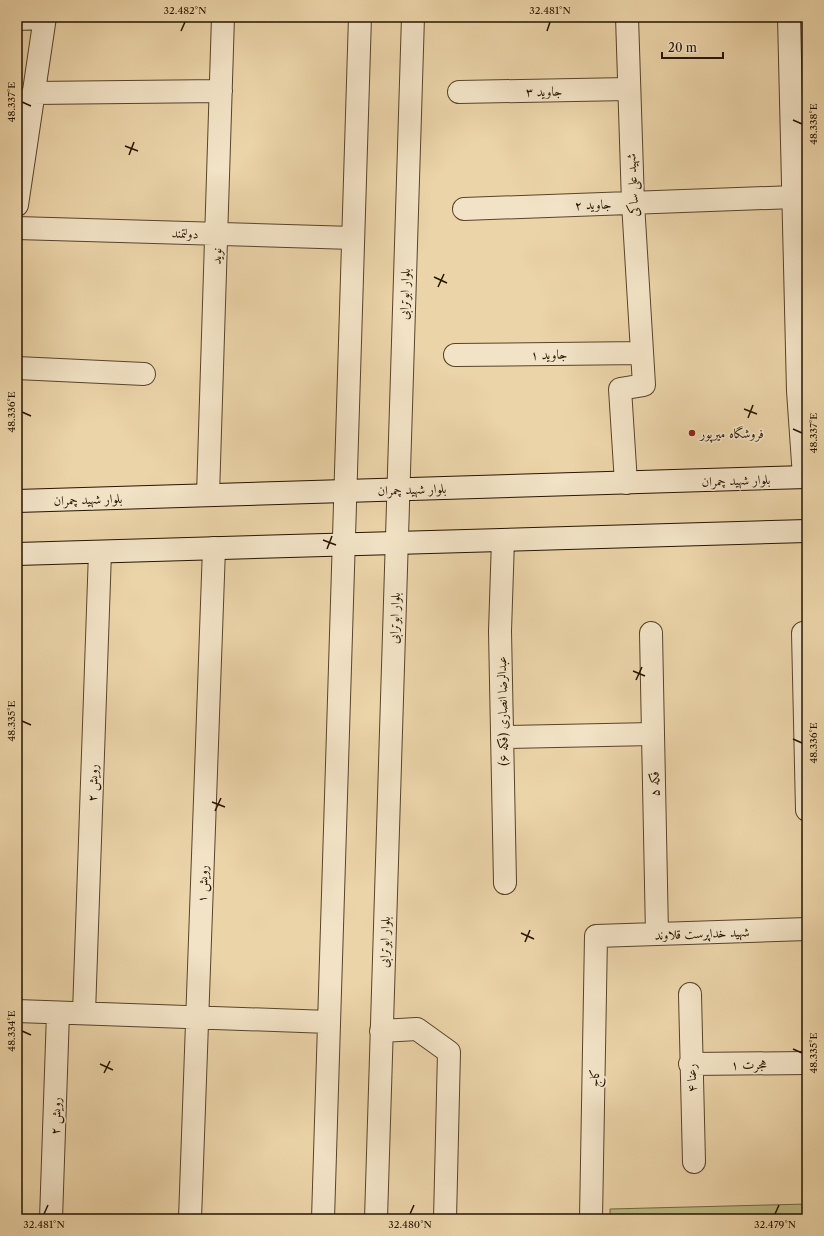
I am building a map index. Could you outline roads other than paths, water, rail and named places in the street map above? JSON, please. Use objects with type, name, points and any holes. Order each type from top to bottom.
[{"type":"street","name":"نوید","points":[[208,495],[223,17]]},
{"type":"street","points":[[323,1219],[360,17]]},
{"type":"street","name":"بلوار ابوترابی","points":[[376,1219],[413,17]]},
{"type":"street","name":"شهید علی ساکی","points":[[626,483],[620,388],[644,385],[633,203],[628,89],[627,17]]},
{"type":"street","points":[[790,17],[798,391],[806,477]]},
{"type":"street","points":[[17,19],[45,18],[34,93],[21,150],[17,205]]},
{"type":"street","name":"جاوید ۳","points":[[459,92],[628,89]]},
{"type":"street","points":[[34,93],[221,91]]},
{"type":"street","name":"جاوید ۲","points":[[464,209],[794,197]]},
{"type":"street","name":"دولتمند","points":[[17,228],[353,238]]},
{"type":"street","name":"جاوید ۱","points":[[455,355],[642,353]]},
{"type":"street","points":[[17,368],[144,374]]},
{"type":"street","name":"بلوار شهید چمران","points":[[17,501],[806,477]]},
{"type":"street","points":[[17,554],[807,531]]},
{"type":"street","name":"عبدالرضا انصاری (فکه ۶)","points":[[503,540],[500,631],[505,883]]},
{"type":"street","name":"رویش ۱","points":[[190,1219],[214,548]]},
{"type":"street","name":"رویش ۲","points":[[84,1014],[100,552]]},
{"type":"street","name":"فکه ۵","points":[[652,633],[657,934]]},
{"type":"street","points":[[803,633],[806,703],[807,810]]},
{"type":"street","points":[[502,737],[653,734]]},
{"type":"street","name":"شهید خداپرست قلاوند","points":[[596,936],[807,929]]},
{"type":"street","name":"کاج","points":[[591,1219],[596,936]]},
{"type":"street","name":"رعنا ۴","points":[[690,994],[690,1064],[694,1162]]},
{"type":"street","points":[[17,1011],[329,1022]]},
{"type":"street","name":"رویش ۲","points":[[51,1219],[58,1013]]},
{"type":"street","points":[[382,1031],[417,1029],[449,1052],[445,1219]]},
{"type":"street","name":"هجرت ۱","points":[[690,1064],[807,1063]]},
{"type":"place","name":"فروشگاه میرپور","points":[[692,433]]}]
